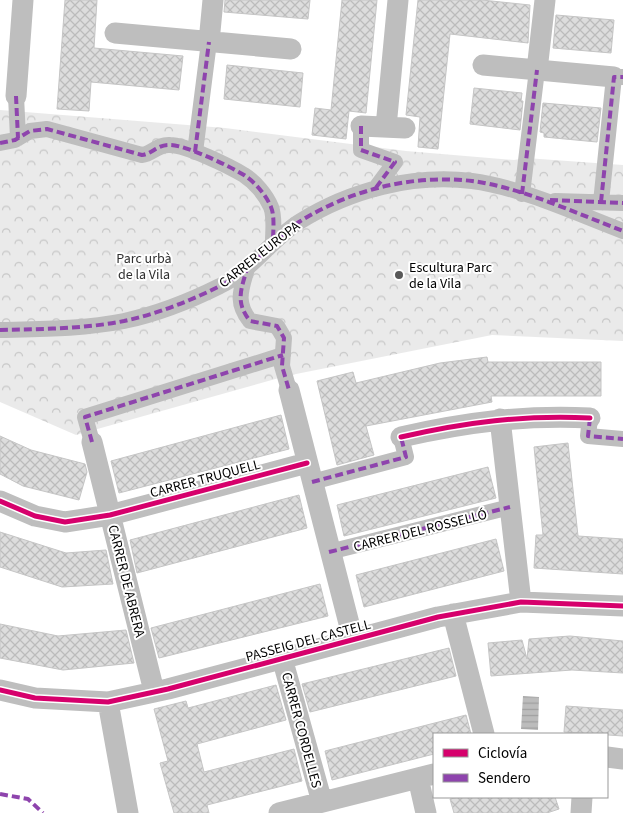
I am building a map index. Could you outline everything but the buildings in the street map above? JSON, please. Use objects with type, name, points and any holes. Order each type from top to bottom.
[{"type":"street","points":[[18,138],[16,96],[23,0]]},
{"type":"street","points":[[195,152],[210,42],[213,0]]},
{"type":"street","points":[[375,189],[395,162],[361,150],[362,126],[396,128],[398,0]]},
{"type":"street","points":[[522,194],[545,0]]},
{"type":"street","points":[[115,33],[291,49]]},
{"type":"street","points":[[483,65],[619,77],[601,202]]},
{"type":"street","points":[[0,143],[18,138],[30,131],[47,129],[142,155],[146,155],[157,147],[171,144],[195,152],[245,176],[263,193],[272,208],[273,242]]},
{"type":"street","name":"CARRER EUROPA","points":[[0,330],[90,326],[125,321],[178,304],[223,286],[273,242],[298,223],[332,203],[375,189],[436,180],[474,181],[545,200]]},
{"type":"street","points":[[545,200],[623,203]]},
{"type":"street","points":[[545,200],[623,231]]},
{"type":"street","points":[[248,265],[240,300],[242,312],[250,321],[277,326],[284,338],[282,366],[353,639]]},
{"type":"street","points":[[92,442],[85,417],[283,356]]},
{"type":"street","points":[[309,473],[406,457],[401,437],[446,427],[500,419],[545,416],[590,418],[588,436],[623,439]]},
{"type":"street","points":[[500,419],[520,602]]},
{"type":"street","name":"CARRER DE ABRERA","points":[[92,442],[154,692]]},
{"type":"street","name":"CARRER TRUQUELL","points":[[0,501],[35,516],[65,522],[110,515],[309,473]]},
{"type":"street","name":"CARRER DEL ROSSELLÓ","points":[[329,552],[510,507]]},
{"type":"street","name":"PASSEIG DEL CASTELL","points":[[0,690],[35,698],[108,702],[154,692],[453,614],[520,602],[623,606]]},
{"type":"street","points":[[453,614],[484,733]]},
{"type":"street","name":"CARRER CORDELLES","points":[[282,658],[322,802]]},
{"type":"street","points":[[108,702],[128,813]]},
{"type":"street","points":[[608,757],[623,759]]},
{"type":"street","points":[[279,813],[426,776],[426,813]]},
{"type":"street","points":[[581,813],[582,798]]},
{"type":"green space","name":"Parc urbà de la Vila","points":[[0,110],[225,128],[406,151],[514,160],[526,158],[623,165],[623,341],[492,335],[286,376],[76,435],[0,402]]},
{"type":"shaded area","points":[[523,696],[539,697],[538,730],[521,729]]},
{"type":"marked path","points":[[195,152],[209,42]]},
{"type":"marked path","points":[[522,194],[537,70]]},
{"type":"marked path","points":[[601,202],[614,77],[623,77]]},
{"type":"marked path","points":[[16,96],[18,138]]},
{"type":"marked path","points":[[361,126],[361,150],[395,162],[375,189]]},
{"type":"marked path","points":[[0,143],[15,140],[30,131],[47,129],[142,155],[166,145],[186,148],[237,171],[256,185],[271,207],[273,241]]},
{"type":"marked path","points":[[0,330],[94,326],[149,315],[209,292],[231,280],[289,229],[319,211],[360,193],[404,182],[449,179],[490,184],[549,202],[623,231]]},
{"type":"marked path","points":[[550,200],[623,203]]},
{"type":"marked path","points":[[248,265],[241,294],[242,307],[250,321],[277,326],[284,338],[282,366],[289,390]]},
{"type":"marked path","points":[[92,442],[85,417],[283,355]]},
{"type":"marked path","points":[[590,418],[588,436],[623,439]]},
{"type":"marked path","points":[[312,482],[406,457],[401,437]]},
{"type":"marked path","points":[[329,552],[510,507]]},
{"type":"marked path","points":[[0,794],[28,799],[43,813]]},
{"type":"cycle path","points":[[401,437],[449,427],[495,421],[565,417],[590,418]]},
{"type":"cycle path","points":[[0,501],[35,516],[65,522],[110,515],[307,463]]},
{"type":"cycle path","points":[[0,690],[35,698],[108,702],[168,689],[438,617],[521,602],[623,606]]},
{"type":"place","name":"Escultura Parc de la Vila","points":[[399,275]]}]
